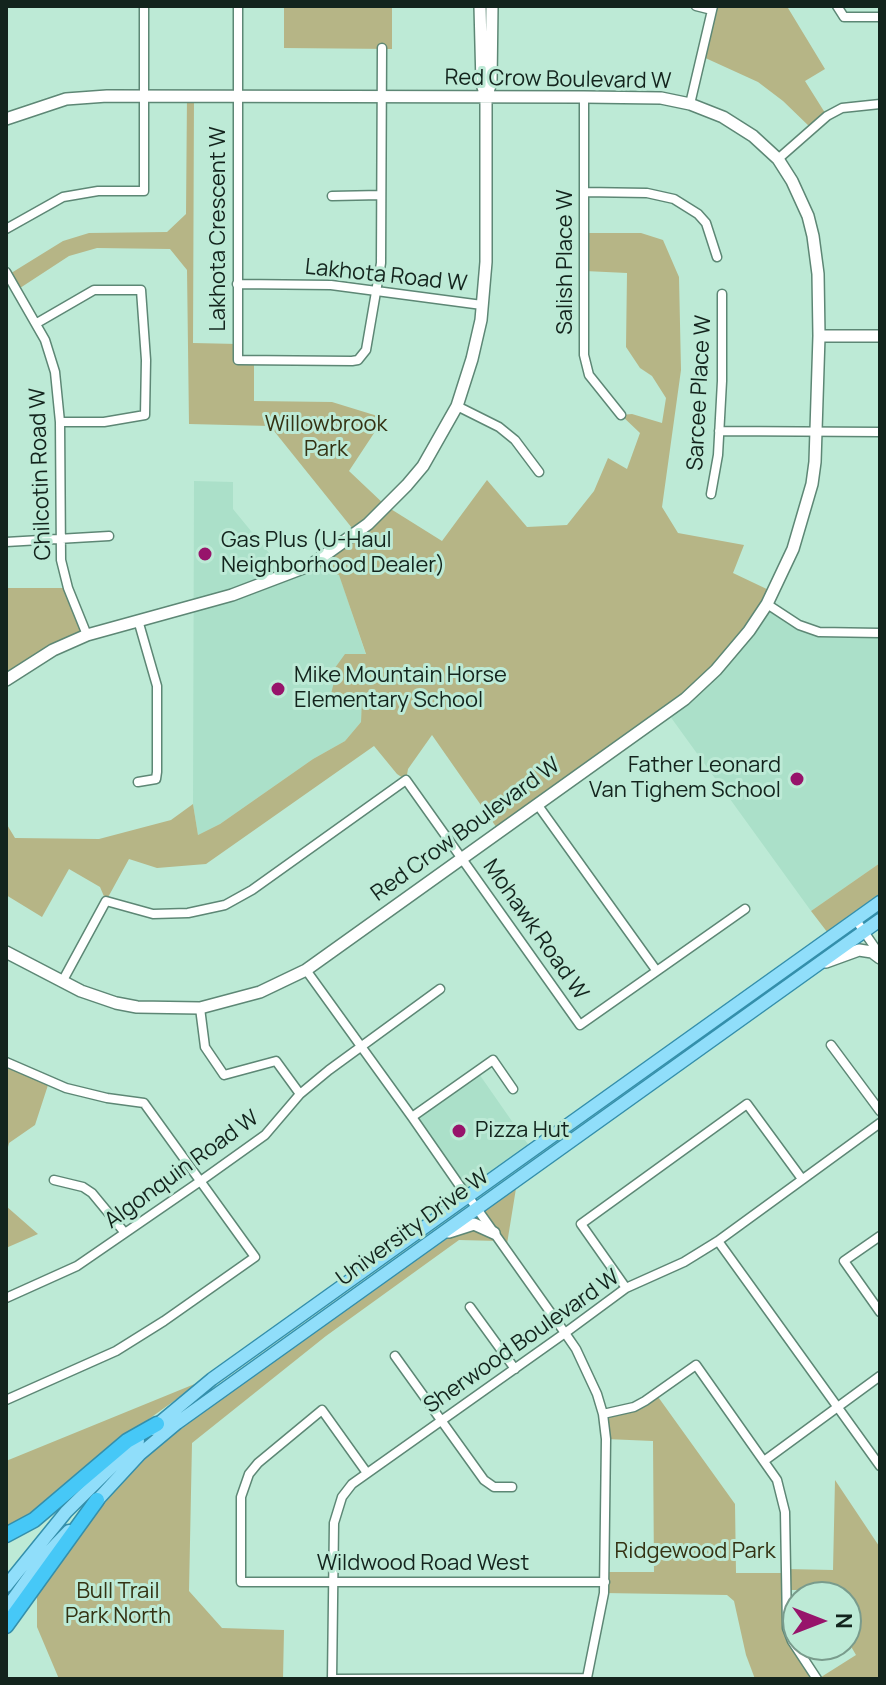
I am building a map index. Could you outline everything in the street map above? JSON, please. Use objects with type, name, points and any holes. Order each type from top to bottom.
[{"type":"highway","points":[[6,1535],[34,1520],[127,1441],[157,1424]]},
{"type":"highway","points":[[6,1626],[97,1500]]},
{"type":"main road","name":"University Drive W","points":[[6,1609],[42,1559],[140,1454],[177,1423],[430,1240],[472,1202],[880,902]]},
{"type":"main road","name":"University Drive W","points":[[6,1586],[66,1512],[126,1451],[212,1379],[880,920]]},
{"type":"street","points":[[6,229],[63,197],[98,191],[144,191],[144,6]]},
{"type":"street","name":"Lakhota Crescent W","points":[[238,6],[238,360],[358,360],[366,350],[381,263],[382,48]]},
{"type":"street","points":[[6,680],[53,650],[87,635],[269,583],[311,565],[368,524],[423,466],[457,406],[472,359],[482,305],[487,237],[486,97],[482,84],[480,6]]},
{"type":"street","points":[[486,97],[491,83],[492,6]]},
{"type":"street","points":[[690,104],[712,8],[696,6]]},
{"type":"street","points":[[837,6],[844,17],[880,17]]},
{"type":"street","name":"Red Crow Boulevard W","points":[[6,119],[66,99],[97,96],[661,98],[690,104],[737,126],[778,159],[801,199],[813,236],[818,274],[819,336],[817,432],[812,484],[800,529],[767,604],[734,650],[685,699],[306,970],[260,992],[200,1008],[160,1009],[116,1003],[62,982],[6,952]]},
{"type":"street","name":"Salish Place W","points":[[584,97],[585,364],[589,375],[621,415]]},
{"type":"street","points":[[778,159],[827,116],[842,108],[880,104]]},
{"type":"street","points":[[584,192],[647,193],[674,199],[706,223],[717,257]]},
{"type":"street","points":[[332,196],[381,195]]},
{"type":"street","name":"Chilcotin Road W","points":[[6,272],[37,323],[51,355],[60,422],[59,539],[68,588],[87,635]]},
{"type":"street","name":"Lakhota Road W","points":[[237,284],[331,285],[482,305]]},
{"type":"street","points":[[37,323],[94,290],[141,290],[146,360],[145,415],[104,422],[60,422]]},
{"type":"street","name":"Sarcee Place W","points":[[711,494],[717,468],[722,294]]},
{"type":"street","points":[[819,336],[880,336]]},
{"type":"street","points":[[457,406],[499,427],[515,440],[539,472]]},
{"type":"street","points":[[719,431],[880,432]]},
{"type":"street","points":[[6,542],[109,536]]},
{"type":"street","points":[[767,604],[799,625],[819,632],[880,633]]},
{"type":"street","points":[[138,620],[157,686],[156,779],[138,782]]},
{"type":"street","points":[[62,982],[106,901],[153,914],[188,913],[225,905],[252,890],[406,780],[461,857]]},
{"type":"street","points":[[537,804],[656,970]]},
{"type":"street","name":"Mohawk Road W","points":[[461,857],[580,1025],[745,909]]},
{"type":"street","points":[[856,920],[880,957]]},
{"type":"street","points":[[815,967],[859,950],[880,957]]},
{"type":"street","points":[[306,970],[585,1364],[603,1414],[606,1439],[605,1582],[587,1678],[594,1679]]},
{"type":"street","name":"Algonquin Road W","points":[[6,1298],[77,1266],[202,1180],[265,1135],[300,1094],[440,989]]},
{"type":"street","points":[[200,1008],[205,1047],[224,1075],[244,1067],[276,1061],[300,1094]]},
{"type":"street","points":[[831,1045],[880,1111]]},
{"type":"street","points":[[412,1117],[493,1060],[513,1089]]},
{"type":"street","points":[[6,1062],[66,1088],[144,1103],[255,1257],[116,1351],[6,1400]]},
{"type":"street","points":[[626,1288],[581,1224],[747,1104],[802,1179]]},
{"type":"street","name":"Sherwood Boulevard W","points":[[587,1678],[332,1679],[332,1538],[337,1508],[352,1484],[626,1288],[684,1262],[718,1241],[880,1123]]},
{"type":"street","points":[[54,1180],[83,1187],[92,1193],[125,1233]]},
{"type":"street","points":[[430,1240],[468,1225],[481,1226],[494,1233]]},
{"type":"street","points":[[880,1236],[844,1261],[880,1312]]},
{"type":"street","points":[[718,1241],[880,1466]]},
{"type":"street","points":[[470,1307],[515,1369]]},
{"type":"street","points":[[395,1356],[484,1480],[494,1487],[512,1487]]},
{"type":"street","points":[[603,1414],[645,1401],[696,1365],[777,1480],[784,1502],[787,1628],[817,1679]]},
{"type":"street","points":[[764,1461],[880,1376]]},
{"type":"street","name":"Wildwood Road West","points":[[367,1473],[322,1410],[258,1463],[249,1474],[241,1497],[241,1582],[605,1582]]},
{"type":"shaded area","name":"Mike Mountain Horse Elementary School","points":[[194,481],[233,482],[233,509],[287,575],[311,565],[339,574],[366,655],[361,722],[345,741],[313,759],[220,824],[198,835],[193,804]]},
{"type":"shaded area","name":"Father Leonard Van Tighem School","points":[[767,604],[811,630],[880,633],[880,863],[811,911],[667,712]]},
{"type":"shaded area","points":[[477,1071],[532,1150],[468,1196],[412,1117]]},
{"type":"green space","points":[[284,6],[392,6],[392,49],[284,48]]},
{"type":"green space","points":[[713,6],[791,6],[788,8],[825,69],[805,81],[827,116],[812,129],[758,82],[701,56]]},
{"type":"green space","name":"Willowbrook Park","points":[[187,96],[194,96],[193,343],[238,344],[238,360],[254,360],[254,401],[332,402],[384,418],[349,471],[386,506],[442,541],[487,480],[527,527],[567,525],[594,491],[608,458],[627,469],[640,433],[621,415],[632,414],[662,423],[666,398],[652,376],[640,368],[626,347],[627,273],[585,271],[585,233],[641,233],[663,240],[679,277],[681,370],[662,507],[678,533],[744,545],[733,573],[773,592],[716,670],[499,831],[432,735],[408,769],[406,780],[397,774],[374,746],[206,864],[157,868],[129,859],[106,901],[100,887],[69,869],[42,917],[6,895],[6,823],[15,838],[99,839],[171,820],[193,804],[198,835],[220,824],[313,759],[345,741],[361,722],[362,699],[358,698],[352,710],[329,702],[336,674],[332,672],[345,654],[366,654],[339,575],[311,565],[356,533],[270,426],[189,424],[187,270],[170,249],[97,248],[69,256],[17,290],[8,275],[63,241],[89,233],[167,232],[186,214]]},
{"type":"green space","points":[[6,588],[68,588],[87,635],[6,680]]},
{"type":"green space","points":[[880,863],[880,901],[831,937],[811,911]]},
{"type":"green space","points":[[6,1062],[49,1082],[35,1125],[9,1143],[6,1155]]},
{"type":"green space","name":"Bull Trail Park North","points":[[518,1176],[506,1250],[499,1241],[459,1240],[326,1336],[192,1443],[189,1591],[222,1628],[284,1630],[283,1679],[59,1679],[37,1627],[37,1594],[76,1536],[126,1475],[180,1427]]},
{"type":"green space","points":[[6,1206],[38,1234],[6,1248]]},
{"type":"green space","points":[[202,1381],[111,1446],[54,1499],[6,1531],[6,1461]]},
{"type":"green space","name":"Ridgewood Park","points":[[656,1394],[735,1504],[736,1573],[785,1573],[785,1569],[833,1570],[835,1480],[879,1546],[880,1679],[818,1679],[846,1661],[862,1661],[862,1581],[782,1581],[782,1661],[806,1661],[817,1679],[755,1679],[746,1655],[734,1601],[727,1595],[604,1593],[605,1572],[654,1572],[653,1441],[606,1439],[603,1414],[634,1407]]},
{"type":"place","name":"Gas Plus (U-Haul Neighborhood Dealer)","points":[[205,554]]},
{"type":"place","name":"Mike Mountain Horse Elementary School","points":[[278,689]]},
{"type":"place","name":"Father Leonard Van Tighem School","points":[[797,779]]},
{"type":"place","name":"Pizza Hut","points":[[459,1131]]}]
